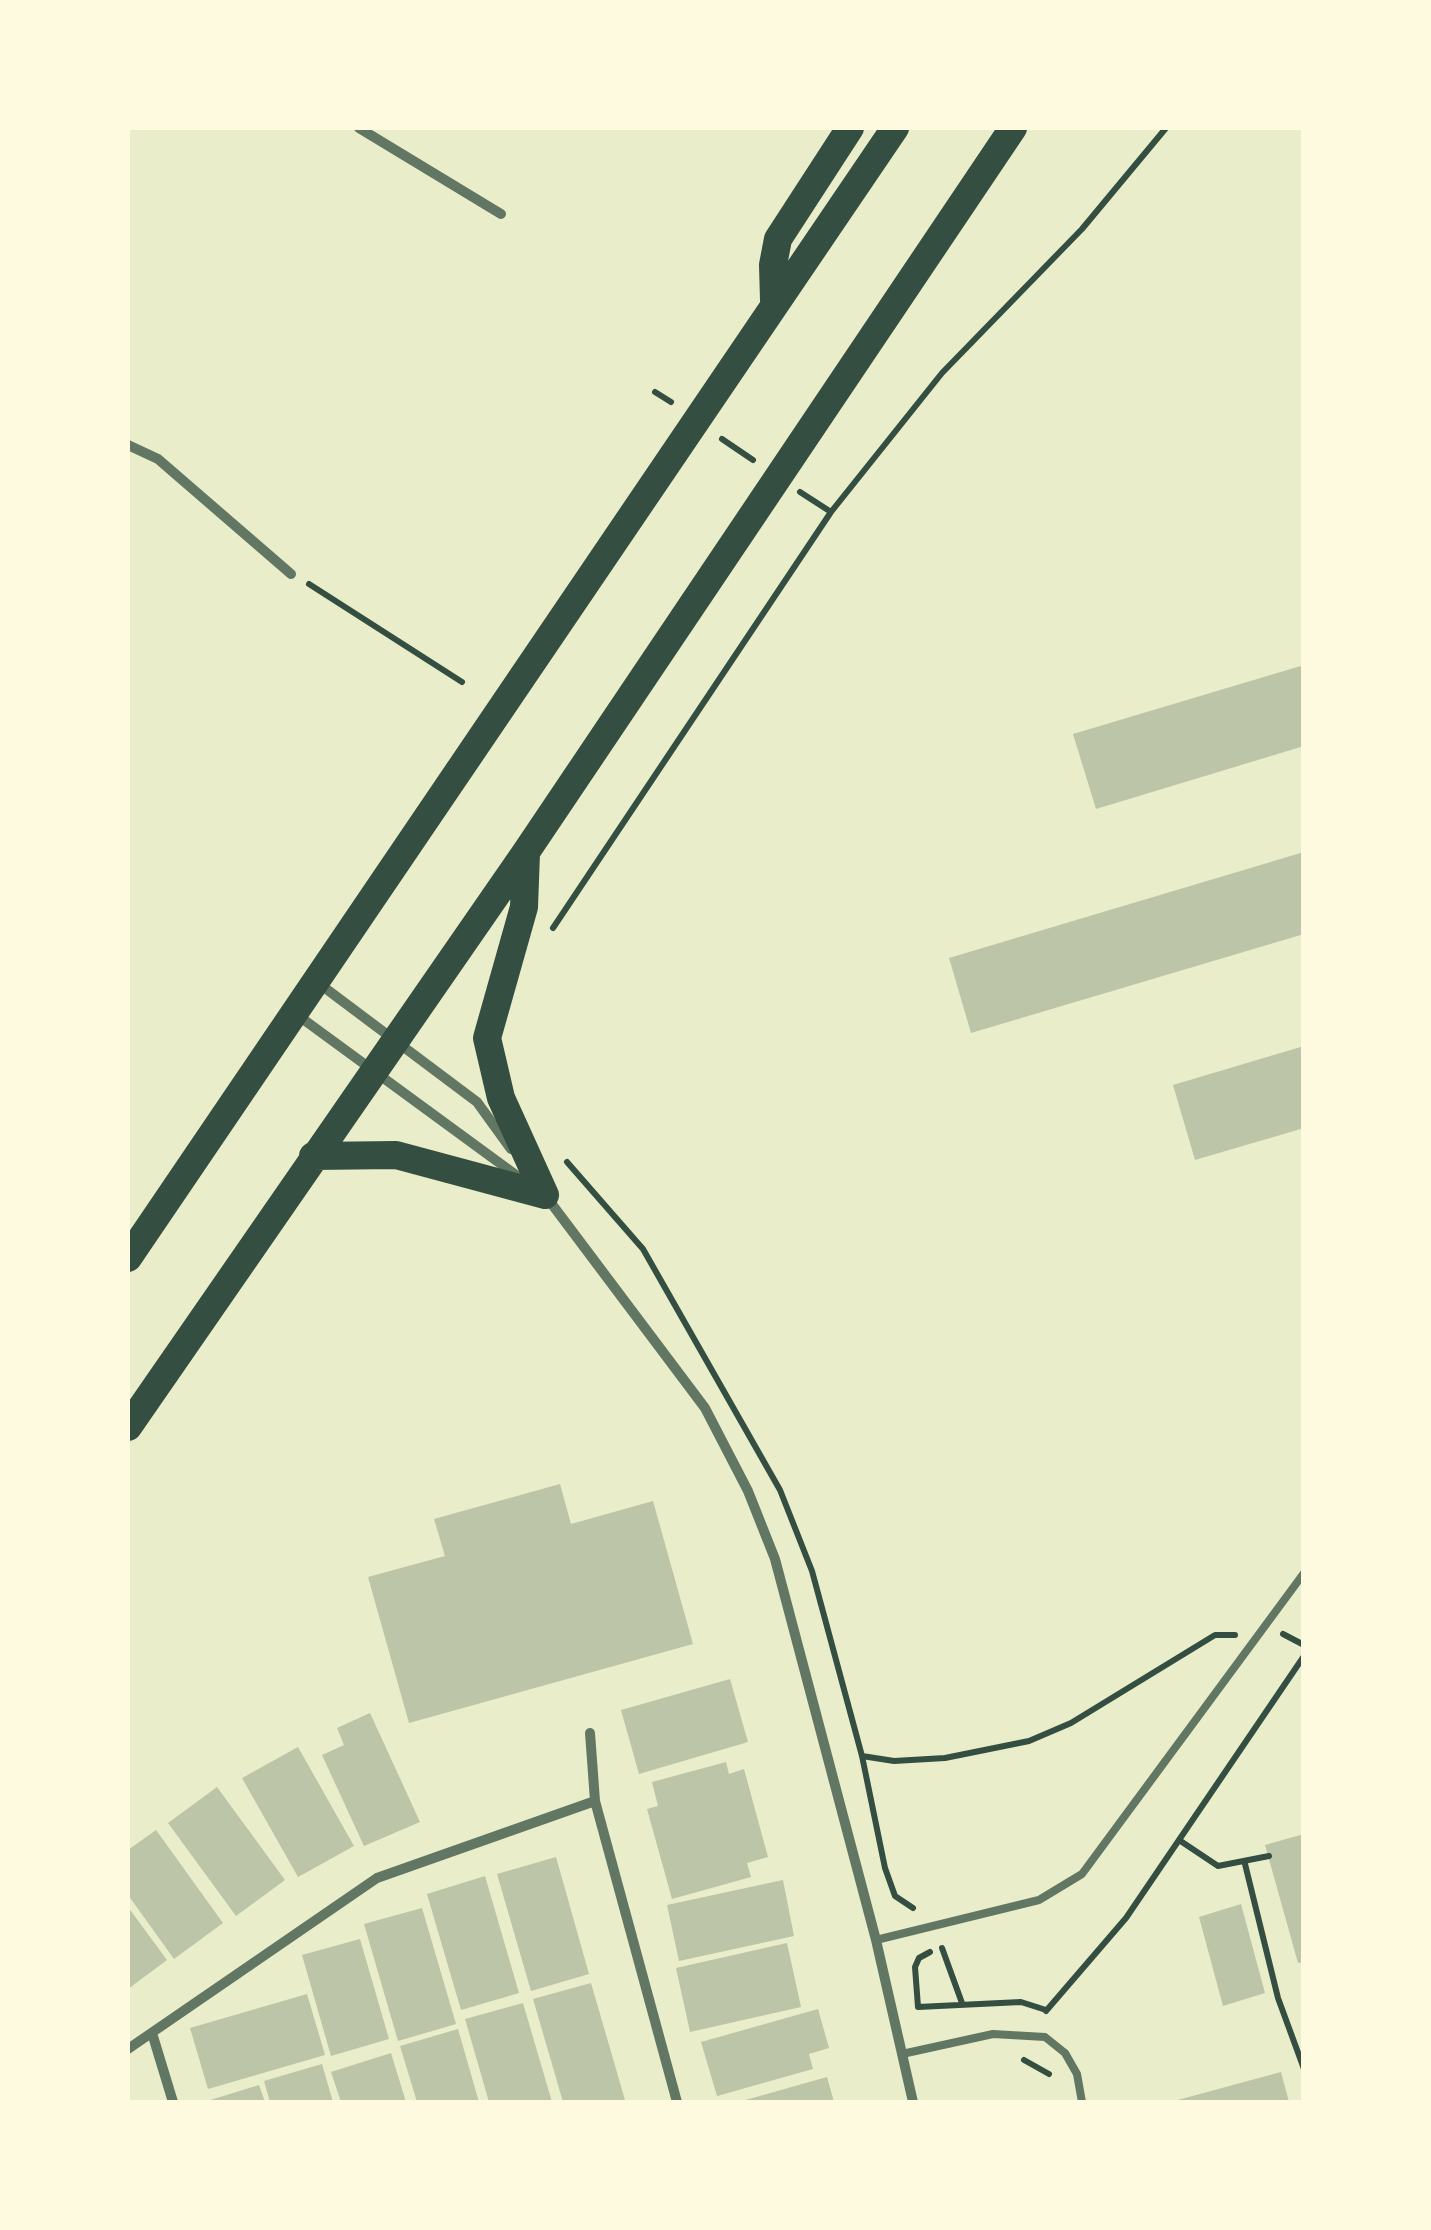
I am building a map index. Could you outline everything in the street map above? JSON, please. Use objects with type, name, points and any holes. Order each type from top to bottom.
[{"type":"highway","points":[[774,300],[772,265],[778,239],[850,128]]},
{"type":"highway","points":[[128,1258],[774,300],[895,128]]},
{"type":"highway","points":[[128,1428],[526,852],[1013,128]]},
{"type":"highway","points":[[526,852],[524,907],[487,1038],[501,1098],[546,1196]]},
{"type":"highway","points":[[313,1156],[396,1155],[546,1196]]},
{"type":"street","points":[[359,128],[501,214]]},
{"type":"street","points":[[128,445],[158,460],[290,574]]},
{"type":"street","points":[[316,981],[477,1102],[704,1408],[748,1491],[775,1560],[876,1940],[913,2102]]},
{"type":"street","points":[[295,1014],[371,1073],[546,1196]]},
{"type":"street","points":[[590,1733],[595,1801],[674,2102]]},
{"type":"street","points":[[128,2049],[376,1878],[595,1801]]},
{"type":"street","points":[[152,2033],[173,2102]]},
{"type":"lane","points":[[876,1940],[1039,1900],[1082,1874],[1304,1573]]},
{"type":"lane","points":[[902,2054],[992,2034],[1046,2037],[1065,2052],[1076,2074],[1082,2102]]},
{"type":"path","points":[[550,932],[831,512],[942,373],[1082,229],[1166,128]]},
{"type":"path","points":[[656,392],[831,512]]},
{"type":"path","points":[[290,574],[462,682]]},
{"type":"path","points":[[862,1756],[894,1760],[945,1758],[1028,1741],[1070,1723],[1215,1636],[1287,1634],[1304,1644]]},
{"type":"path","points":[[1046,2010],[1126,1918],[1304,1656]]},
{"type":"path","points":[[1179,1840],[1218,1866],[1245,1864],[1269,1856]]},
{"type":"path","points":[[1245,1864],[1278,1998],[1304,2069]]},
{"type":"path","points":[[944,1947],[962,2003],[918,2007],[914,1981],[918,1958],[944,1947]]},
{"type":"path","points":[[1024,2060],[1055,2081]]},
{"type":"building","points":[[1304,665],[1304,746],[1096,809],[1073,734]]},
{"type":"building","points":[[1304,852],[1304,934],[971,1033],[949,958]]},
{"type":"building","points":[[1304,1046],[1304,1128],[1195,1160],[1173,1085]]},
{"type":"building","points":[[560,1484],[571,1524],[653,1501],[693,1644],[409,1723],[368,1577],[445,1556],[434,1519]]},
{"type":"building","points":[[730,1679],[748,1742],[639,1774],[621,1710]]},
{"type":"building","points":[[370,1713],[420,1822],[364,1846],[322,1755],[344,1745],[337,1728]]},
{"type":"building","points":[[298,1747],[354,1846],[298,1877],[242,1778]]},
{"type":"building","points":[[726,1762],[729,1774],[744,1769],[768,1857],[747,1863],[751,1877],[672,1899],[647,1809],[658,1806],[652,1782]]},
{"type":"building","points":[[217,1787],[285,1880],[236,1916],[168,1823]]},
{"type":"building","points":[[156,1830],[223,1923],[174,1959],[128,1895],[128,1850]]},
{"type":"building","points":[[1304,1834],[1304,1962],[1298,1963],[1265,1845]]},
{"type":"building","points":[[556,1857],[589,1974],[531,1991],[497,1874]]},
{"type":"building","points":[[485,1876],[519,1993],[461,2010],[427,1894]]},
{"type":"building","points":[[783,1880],[794,1936],[679,1961],[667,1905]]},
{"type":"building","points":[[1241,1904],[1265,1993],[1223,2006],[1199,1917]]},
{"type":"building","points":[[128,1907],[167,1960],[128,1989]]},
{"type":"building","points":[[422,1908],[456,2024],[398,2041],[364,1924]]},
{"type":"building","points":[[360,1939],[389,2039],[331,2056],[302,1955]]},
{"type":"building","points":[[787,1943],[801,2007],[690,2032],[676,1968]]},
{"type":"building","points":[[591,1983],[625,2100],[563,2102],[533,1999]]},
{"type":"building","points":[[307,1994],[325,2055],[208,2089],[190,2028]]},
{"type":"building","points":[[523,2003],[552,2102],[489,2102],[465,2019]]},
{"type":"building","points":[[818,2009],[829,2048],[809,2054],[813,2069],[717,2096],[701,2042]]},
{"type":"building","points":[[458,2029],[479,2102],[417,2102],[400,2046]]},
{"type":"building","points":[[391,2053],[406,2102],[341,2102],[331,2072]]},
{"type":"building","points":[[322,2064],[333,2102],[270,2102],[264,2081]]},
{"type":"building","points":[[1281,2072],[1289,2102],[1174,2101]]},
{"type":"building","points":[[827,2077],[834,2102],[742,2102],[742,2101]]},
{"type":"building","points":[[259,2085],[265,2102],[204,2102]]}]
